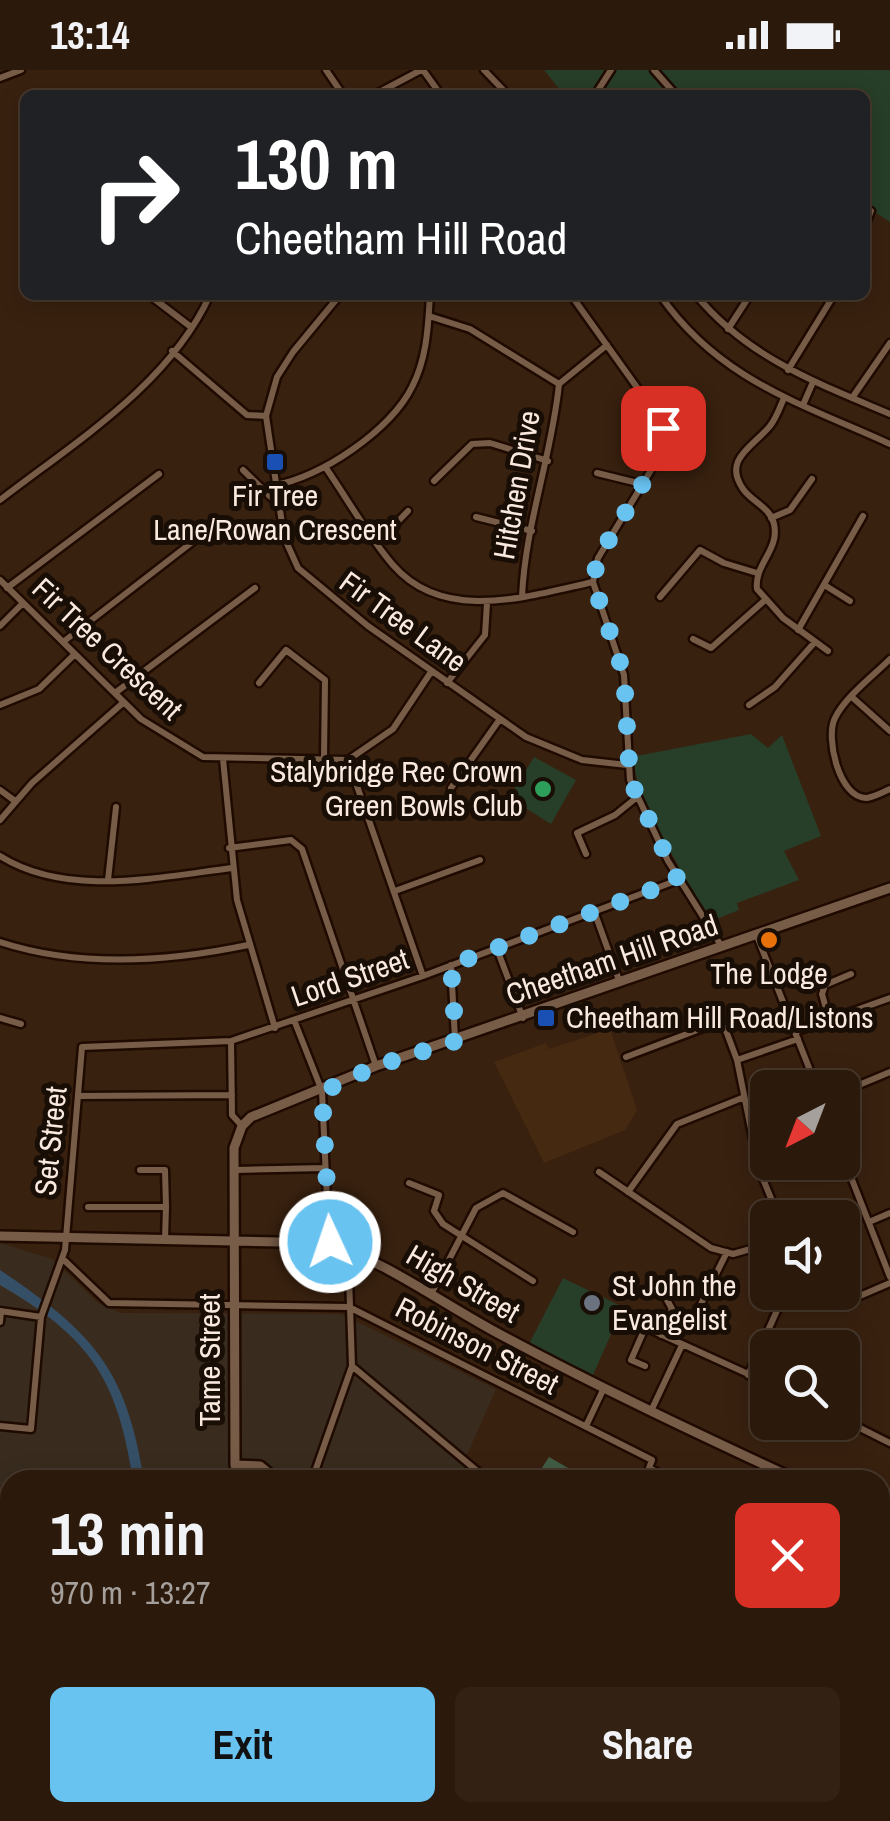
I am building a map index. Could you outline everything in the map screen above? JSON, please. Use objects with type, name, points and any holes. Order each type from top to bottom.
[{"type":"main road","name":"Cheetham Hill Road","points":[[242,1126],[265,1110],[322,1092],[376,1066],[890,888]]},
{"type":"main road","name":"Tame Street","points":[[236,1464],[234,1148],[242,1126]]},
{"type":"main road","name":"High Street","points":[[0,1236],[330,1242],[360,1253],[430,1297],[603,1390],[775,1470]]},
{"type":"main road","points":[[236,1464],[265,1470]]},
{"type":"street","points":[[0,78],[21,70]]},
{"type":"street","points":[[384,90],[422,70],[437,90]]},
{"type":"street","points":[[484,70],[503,90]]},
{"type":"street","points":[[654,70],[672,90]]},
{"type":"street","points":[[156,300],[191,327]]},
{"type":"street","points":[[0,500],[130,400],[191,327],[207,300]]},
{"type":"street","points":[[172,351],[247,415],[266,416],[277,378],[292,352],[336,300]]},
{"type":"street","points":[[275,485],[296,482],[326,468],[382,424],[411,390],[426,351],[430,300]]},
{"type":"street","points":[[574,300],[656,414],[668,442],[598,558],[593,582],[624,674],[627,765],[636,798],[678,880],[723,948]]},
{"type":"street","points":[[664,300],[704,347],[748,381],[890,444]]},
{"type":"street","points":[[701,300],[728,330],[788,370],[890,414]]},
{"type":"street","points":[[728,330],[747,300]]},
{"type":"street","points":[[788,370],[831,300]]},
{"type":"street","points":[[428,316],[470,329],[559,384]]},
{"type":"street","points":[[852,398],[890,343]]},
{"type":"street","name":"Hitchen Drive","points":[[522,597],[524,561],[548,461],[559,384],[606,345]]},
{"type":"street","points":[[803,405],[813,382]]},
{"type":"street","points":[[784,398],[772,425],[737,461],[742,488],[771,518],[774,547],[757,573],[757,589],[764,600],[814,644],[828,651]]},
{"type":"street","name":"Fir Tree Lane","points":[[266,416],[284,537],[304,575],[500,719],[565,754],[627,765]]},
{"type":"street","points":[[434,481],[472,444],[490,444],[548,461]]},
{"type":"street","points":[[326,468],[394,566],[423,587],[465,601],[486,602],[593,582]]},
{"type":"street","points":[[243,470],[278,504]]},
{"type":"street","points":[[597,473],[642,484]]},
{"type":"street","points":[[7,588],[159,474]]},
{"type":"street","points":[[771,518],[790,510],[812,479]]},
{"type":"street","points":[[378,542],[408,511]]},
{"type":"street","points":[[798,630],[826,586],[833,562],[863,516]]},
{"type":"street","points":[[476,518],[532,531]]},
{"type":"street","points":[[63,642],[214,526]]},
{"type":"street","points":[[660,597],[702,547],[724,564],[757,573]]},
{"type":"street","name":"Fir Tree Crescent","points":[[0,580],[124,702],[173,740],[203,757],[348,760]]},
{"type":"street","points":[[826,586],[850,600]]},
{"type":"street","points":[[115,694],[255,588]]},
{"type":"street","points":[[694,638],[711,648],[764,600]]},
{"type":"street","points":[[447,683],[484,635],[486,602]]},
{"type":"street","points":[[0,626],[23,603]]},
{"type":"street","points":[[749,705],[775,687],[814,644]]},
{"type":"street","points":[[259,683],[286,650],[324,680],[324,758]]},
{"type":"street","points":[[0,705],[39,689],[75,654]]},
{"type":"street","points":[[890,659],[835,716],[831,733],[843,782],[853,794],[866,798],[890,790]]},
{"type":"street","points":[[423,976],[348,760],[392,729],[432,672]]},
{"type":"street","points":[[853,698],[890,731]]},
{"type":"street","points":[[0,820],[15,801],[124,702]]},
{"type":"street","points":[[450,788],[500,719]]},
{"type":"street","points":[[223,759],[232,868],[248,945],[275,1028]]},
{"type":"street","points":[[0,790],[15,801]]},
{"type":"street","points":[[586,854],[578,833],[615,815],[636,798]]},
{"type":"street","points":[[108,880],[116,807]]},
{"type":"street","points":[[229,848],[290,840],[302,849],[376,1066]]},
{"type":"street","points":[[0,856],[53,875],[108,880],[232,868]]},
{"type":"street","points":[[395,892],[480,860]]},
{"type":"street","name":"Lord Street","points":[[82,1047],[231,1042],[423,976],[678,880]]},
{"type":"street","points":[[594,911],[620,984]]},
{"type":"street","points":[[757,936],[810,1070]]},
{"type":"street","points":[[0,942],[53,955],[109,958],[180,958],[248,945]]},
{"type":"street","points":[[497,949],[523,1018]]},
{"type":"street","points":[[451,965],[456,1041]]},
{"type":"street","points":[[830,1020],[822,994],[825,985],[851,974]]},
{"type":"street","points":[[737,1060],[890,998]]},
{"type":"street","points":[[0,1018],[21,1024]]},
{"type":"street","points":[[294,1020],[322,1092],[330,1242]]},
{"type":"street","points":[[626,1058],[708,1026],[725,1028],[737,1060],[759,1169],[772,1200]]},
{"type":"street","points":[[231,1042],[232,1115],[242,1126]]},
{"type":"street","name":"Set Street","points":[[0,1426],[31,1430],[40,1318],[65,1239],[82,1047]]},
{"type":"street","points":[[860,1084],[890,1072]]},
{"type":"street","points":[[78,1096],[232,1095]]},
{"type":"street","points":[[628,1193],[677,1124],[742,1098]]},
{"type":"street","points":[[235,1170],[325,1168]]},
{"type":"street","points":[[140,1170],[165,1170],[166,1239]]},
{"type":"street","points":[[599,1172],[684,1233],[727,1252],[750,1248]]},
{"type":"street","points":[[852,1180],[890,1280],[860,1295]]},
{"type":"street","points":[[409,1183],[439,1196],[435,1217],[534,1282]]},
{"type":"street","points":[[430,1297],[476,1208],[503,1193],[573,1232]]},
{"type":"street","points":[[88,1207],[166,1207]]},
{"type":"street","points":[[868,1222],[890,1213]]},
{"type":"street","points":[[700,1306],[727,1252]]},
{"type":"street","points":[[316,1470],[352,1366],[349,1278],[360,1253]]},
{"type":"street","name":"Robinson Street","points":[[62,1258],[109,1303],[349,1307],[652,1460],[649,1468],[653,1470]]},
{"type":"street","points":[[661,1335],[672,1309],[666,1298],[670,1285]]},
{"type":"street","points":[[624,1318],[748,1374],[778,1310]]},
{"type":"street","points":[[0,1322],[1,1311],[40,1318]]},
{"type":"street","points":[[645,1328],[631,1360],[645,1366]]},
{"type":"street","points":[[650,1413],[682,1345]]},
{"type":"street","points":[[352,1366],[476,1470]]},
{"type":"street","points":[[586,1426],[603,1390]]},
{"type":"street","points":[[860,1428],[890,1443]]},
{"type":"street","name":"Tame Street","points":[[236,1464],[236,1470]]},
{"type":"shaded area","points":[[610,1029],[637,1110],[625,1130],[544,1163],[494,1062],[546,1043],[549,1049]]},
{"type":"shaded area","points":[[0,1243],[52,1259],[98,1303],[121,1313],[341,1314],[496,1389],[463,1464],[469,1470],[0,1470]]},
{"type":"green space","points":[[544,70],[890,70],[890,222],[870,209],[870,90],[560,90]]},
{"type":"green space","points":[[751,734],[768,748],[782,735],[821,836],[784,851],[799,880],[737,903],[739,910],[709,922],[644,803],[631,757]]},
{"type":"green space","name":"Stalybridge Rec Crown Green Bowls Club","points":[[534,757],[576,780],[551,824],[509,798]]},
{"type":"green space","points":[[563,1278],[623,1307],[593,1375],[529,1344]]},
{"type":"green space","points":[[549,1457],[572,1470],[541,1470]]},
{"type":"water","points":[[0,1270],[59,1313],[100,1356],[127,1408],[142,1470],[131,1470],[118,1414],[94,1364],[56,1323],[0,1285]]},
{"type":"place","name":"Fir Tree Lane/Rowan Crescent","points":[[275,462]]},
{"type":"place","name":"Stalybridge Rec Crown Green Bowls Club","points":[[543,789]]},
{"type":"place","name":"The Lodge","points":[[769,940]]},
{"type":"place","name":"Cheetham Hill Road/Listons","points":[[546,1018]]},
{"type":"place","name":"St John the Evangelist","points":[[592,1303]]},
{"type":"route","points":[[330,1242],[322,1092],[376,1066],[456,1041],[451,965],[678,880],[630,780],[627,690],[614,637],[593,582],[598,558],[668,442],[663,428]]}]
